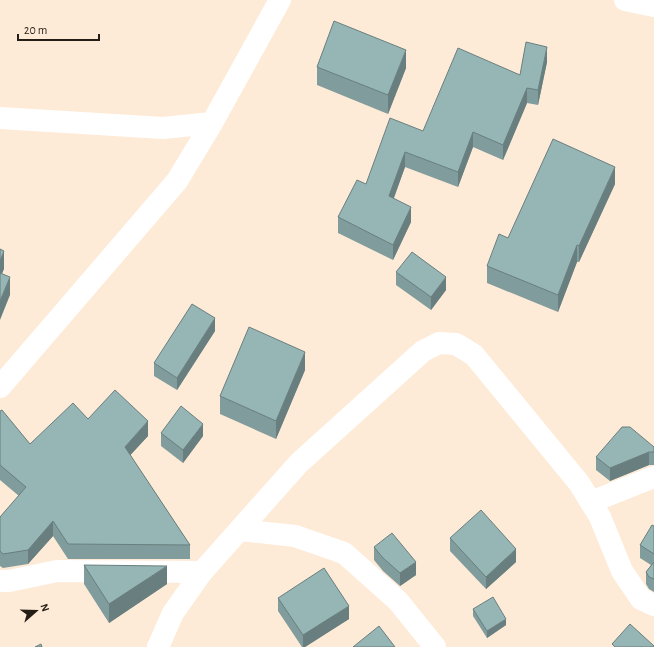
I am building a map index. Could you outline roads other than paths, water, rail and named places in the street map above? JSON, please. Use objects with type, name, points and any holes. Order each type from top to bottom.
[{"type":"street","points":[[0,387],[177,180],[212,124],[280,0]]},
{"type":"street","points":[[624,0],[654,6]]},
{"type":"street","points":[[0,118],[163,128],[212,124]]},
{"type":"street","points":[[158,647],[173,613],[202,572],[299,463],[423,351],[439,343],[456,344],[474,356],[579,484],[600,517],[622,571],[641,599],[654,605]]},
{"type":"street","points":[[591,502],[654,477]]},
{"type":"street","points":[[240,530],[295,536],[344,553],[398,601],[435,647]]},
{"type":"street","points":[[0,581],[57,571],[202,572]]}]
